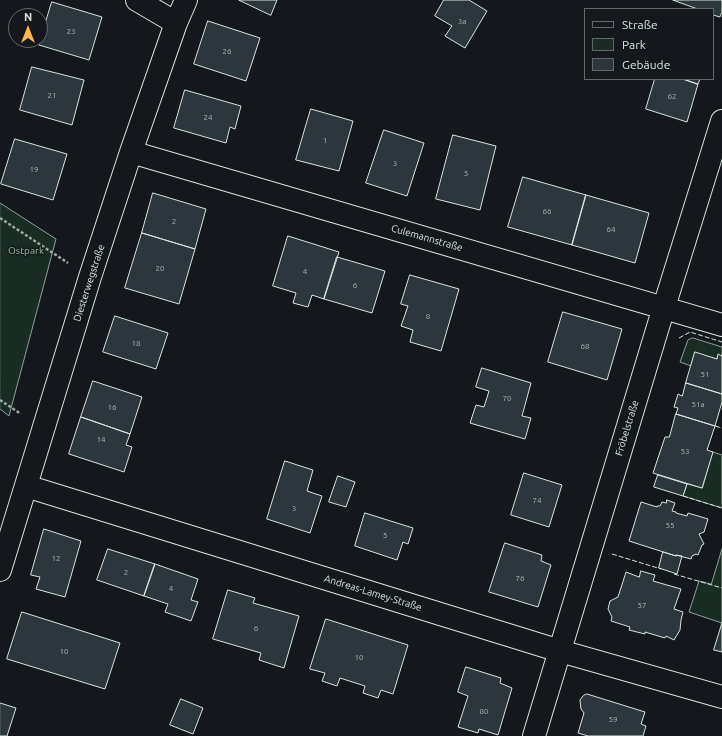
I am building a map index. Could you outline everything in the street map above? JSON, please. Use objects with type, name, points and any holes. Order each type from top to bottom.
[{"type":"street","points":[[137,0],[176,23]]},
{"type":"street","name":"Diesterwegstraße","points":[[0,570],[90,277],[131,152],[176,23],[186,0]]},
{"type":"street","name":"Fröbelstraße","points":[[534,736],[722,121]]},
{"type":"street","name":"Culemannstraße","points":[[131,152],[722,325]]},
{"type":"street","name":"Andreas-Lamey-Straße","points":[[26,486],[560,651],[722,697]]},
{"type":"path","points":[[0,218],[90,277]]},
{"type":"green space","name":"Ostpark","points":[[0,203],[56,239],[9,416],[0,409]]},
{"type":"green space","points":[[693,338],[722,347],[722,356],[718,355],[717,359],[695,353],[691,366],[680,362],[688,340]]},
{"type":"green space","points":[[713,452],[722,455],[722,508],[683,496],[687,484],[702,488]]},
{"type":"green space","points":[[722,549],[722,623],[689,612],[699,581],[711,584]]},
{"type":"building","points":[[239,0],[277,0],[271,15]]},
{"type":"building","points":[[444,0],[469,0],[487,11],[465,48],[445,36],[452,26],[435,16]]},
{"type":"building","points":[[673,0],[722,0],[722,12],[720,17],[714,15],[714,8],[695,8]]},
{"type":"building","points":[[52,2],[102,17],[89,60],[48,48],[48,15]]},
{"type":"building","points":[[208,21],[260,38],[246,81],[194,64]]},
{"type":"building","points":[[32,67],[84,80],[72,125],[20,110]]},
{"type":"building","points":[[655,80],[686,80],[698,84],[687,122],[646,109]]},
{"type":"building","points":[[686,80],[700,80],[698,84]]},
{"type":"building","points":[[185,90],[241,106],[235,129],[230,127],[226,143],[174,128]]},
{"type":"building","points":[[311,109],[353,121],[339,171],[296,160]]},
{"type":"building","points":[[384,130],[424,143],[407,196],[366,183]]},
{"type":"building","points":[[453,135],[496,146],[480,210],[436,199]]},
{"type":"building","points":[[15,139],[67,154],[53,200],[1,184]]},
{"type":"building","points":[[523,177],[586,195],[572,245],[508,227]]},
{"type":"building","points":[[153,193],[206,209],[195,249],[142,233]]},
{"type":"building","points":[[586,195],[649,213],[635,263],[572,245]]},
{"type":"building","points":[[142,233],[195,249],[179,304],[125,288]]},
{"type":"building","points":[[288,236],[339,252],[324,299],[312,295],[308,307],[293,303],[296,293],[273,286]]},
{"type":"building","points":[[337,257],[385,271],[372,313],[324,299]]},
{"type":"building","points":[[410,275],[459,289],[441,351],[410,342],[413,330],[401,326],[408,306],[401,304]]},
{"type":"building","points":[[563,312],[622,329],[607,380],[548,362]]},
{"type":"building","points":[[115,316],[168,333],[156,369],[103,352]]},
{"type":"building","points":[[695,352],[717,359],[718,354],[722,356],[722,394],[686,383]]},
{"type":"building","points":[[482,368],[531,383],[522,416],[531,418],[525,439],[470,423],[476,405],[484,407],[489,391],[476,387]]},
{"type":"building","points":[[93,381],[142,397],[130,434],[81,417]]},
{"type":"building","points":[[686,383],[722,394],[722,402],[715,426],[676,414],[678,408],[674,407],[678,394],[682,396]]},
{"type":"building","points":[[676,414],[715,426],[707,450],[713,452],[702,488],[653,473],[665,437],[669,437]]},
{"type":"building","points":[[81,417],[130,434],[126,445],[132,447],[124,472],[69,454]]},
{"type":"building","points":[[285,461],[313,470],[307,491],[322,496],[310,533],[267,519]]},
{"type":"building","points":[[524,473],[562,485],[549,527],[511,515]]},
{"type":"building","points":[[658,475],[687,484],[683,496],[654,487]]},
{"type":"building","points":[[338,476],[355,482],[346,507],[329,502]]},
{"type":"building","points":[[667,500],[675,503],[672,511],[676,513],[687,516],[688,513],[708,519],[704,532],[699,534],[704,544],[702,545],[698,555],[696,554],[692,556],[691,559],[676,556],[629,541],[641,502],[657,507],[660,506],[662,502],[666,503]]},
{"type":"building","points":[[365,513],[413,528],[408,544],[403,542],[397,560],[355,546]]},
{"type":"building","points":[[44,529],[81,541],[65,597],[36,589],[40,577],[31,575]]},
{"type":"building","points":[[505,543],[542,555],[541,561],[551,565],[538,607],[489,592]]},
{"type":"building","points":[[108,549],[155,564],[144,596],[97,580]]},
{"type":"building","points":[[663,552],[676,556],[682,556],[677,574],[659,568]]},
{"type":"building","points":[[155,564],[198,579],[191,600],[198,602],[191,621],[165,612],[168,604],[144,596]]},
{"type":"building","points":[[641,571],[655,575],[653,581],[681,589],[674,609],[683,612],[680,630],[674,640],[666,636],[665,638],[645,632],[645,634],[629,630],[630,627],[611,621],[612,617],[608,609],[610,601],[618,597],[626,572],[639,577]]},
{"type":"building","points":[[228,590],[255,598],[253,603],[299,616],[284,668],[259,660],[261,653],[213,639]]},
{"type":"building","points":[[22,612],[120,643],[105,689],[7,659]]},
{"type":"building","points":[[326,619],[408,645],[393,694],[381,690],[378,698],[363,693],[365,686],[340,678],[337,686],[322,681],[325,673],[310,669]]},
{"type":"building","points":[[722,623],[722,652],[714,650]]},
{"type":"building","points":[[466,667],[501,678],[500,683],[512,688],[498,735],[479,729],[478,733],[458,727],[468,696],[458,692]]},
{"type":"building","points":[[587,694],[645,712],[641,724],[646,726],[643,736],[588,736],[578,733],[584,713],[581,709],[580,700]]},
{"type":"building","points":[[181,699],[203,708],[193,734],[170,725]]},
{"type":"building","points":[[0,703],[16,708],[7,736],[0,736]]},
{"type":"fence","points":[[679,338],[690,332],[722,342]]},
{"type":"fence","points":[[715,426],[722,428]]},
{"type":"fence","points":[[683,496],[722,508]]},
{"type":"fence","points":[[612,554],[661,569]]},
{"type":"fence","points":[[674,574],[722,588]]}]
